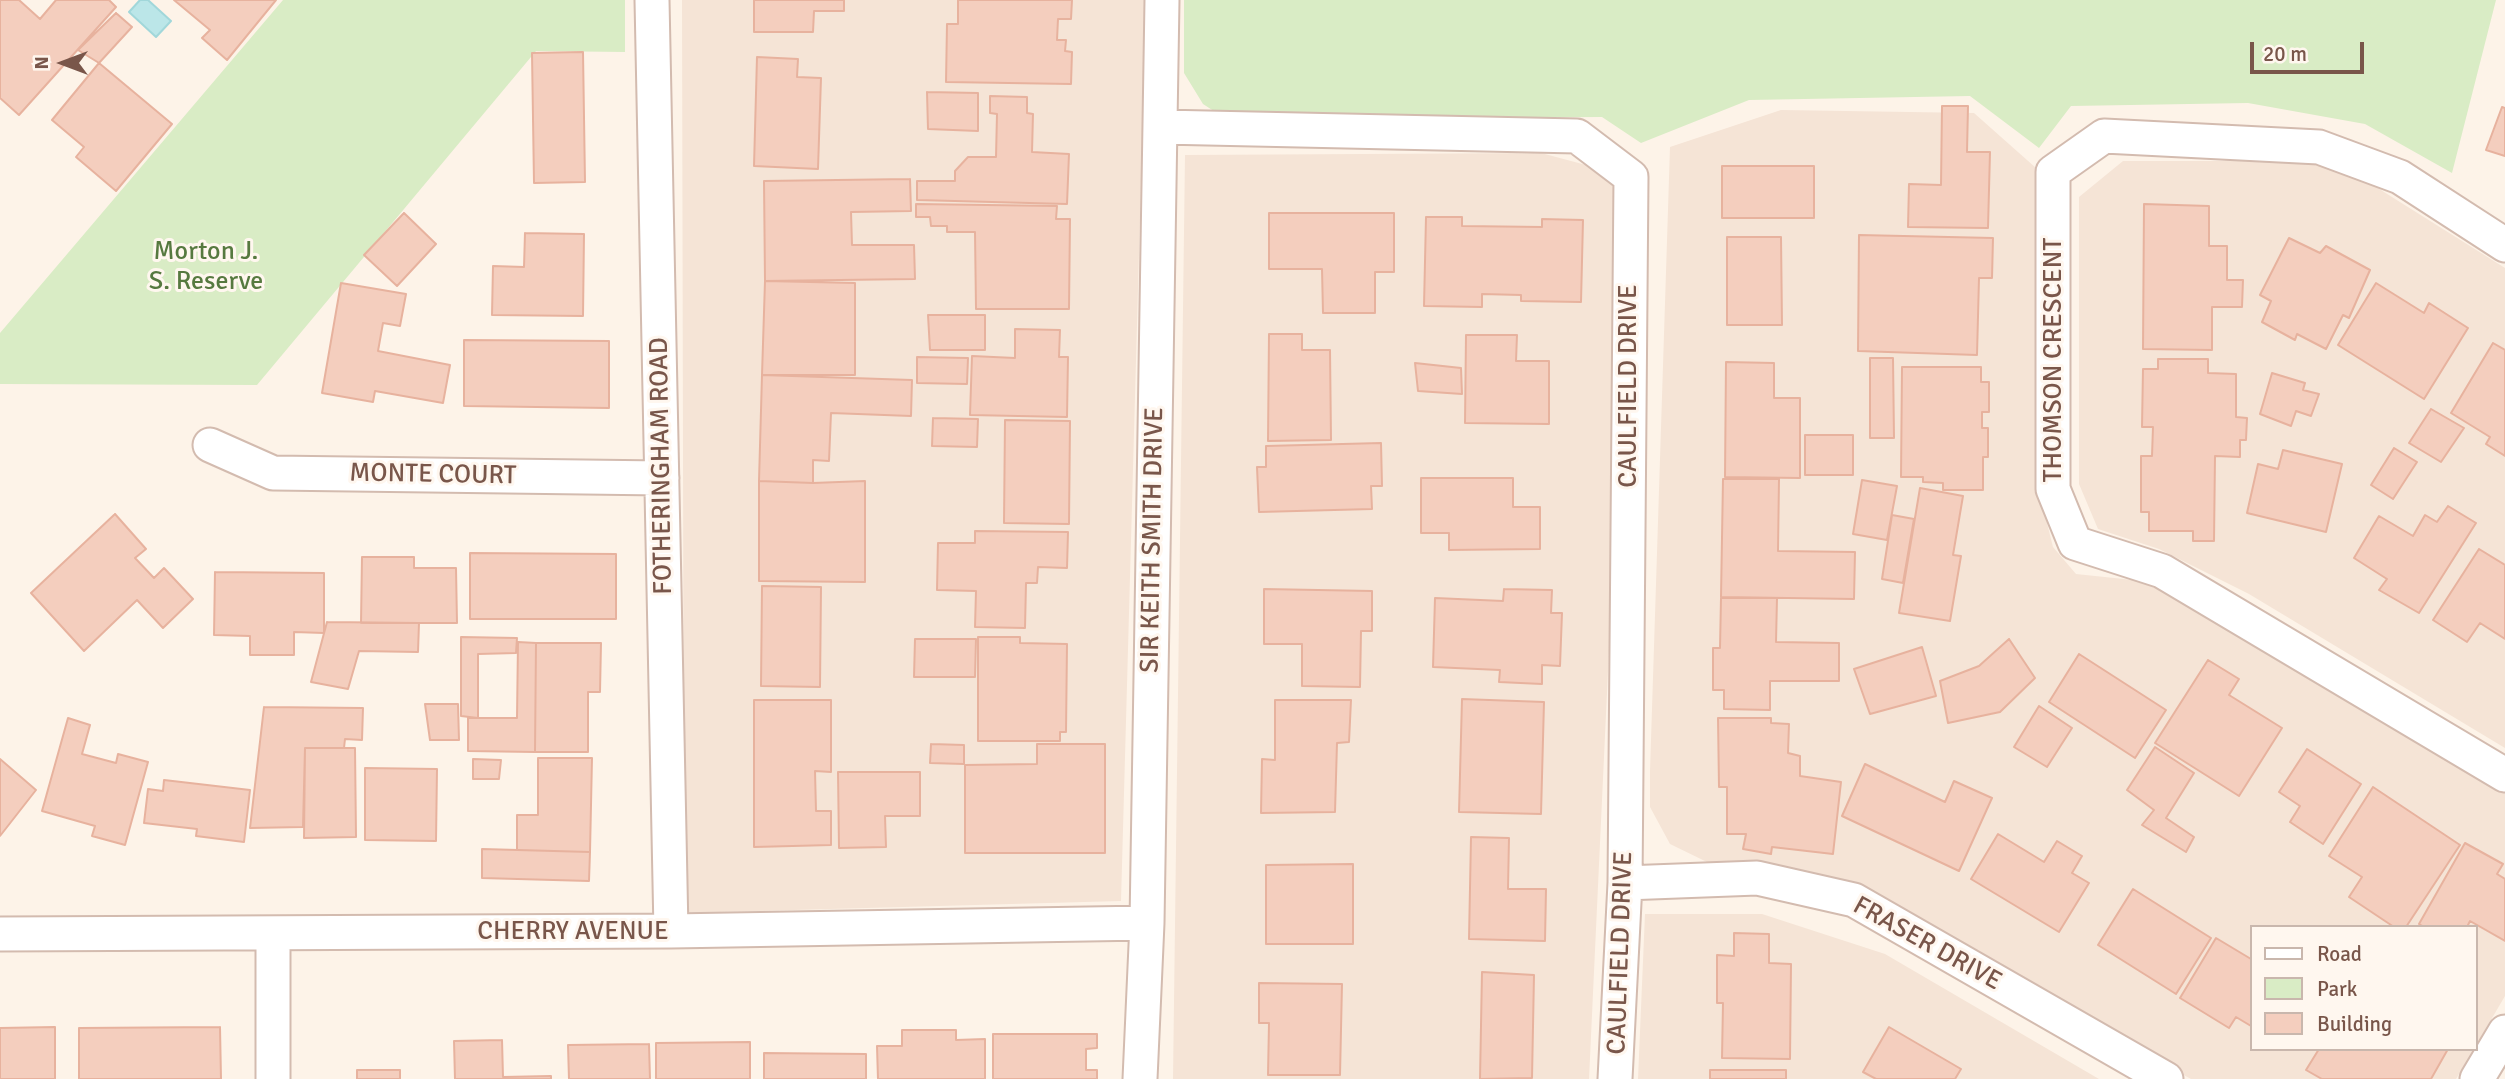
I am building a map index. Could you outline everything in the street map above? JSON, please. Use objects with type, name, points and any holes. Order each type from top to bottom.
[{"type":"street","name":"FOTHERINGHAM ROAD","points":[[652,0],[671,931]]},
{"type":"street","name":"SIR KEITH SMITH DRIVE","points":[[1140,1079],[1147,923],[1162,0]]},
{"type":"street","name":"CAULFIELD DRIVE","points":[[1161,127],[1577,136],[1631,177],[1625,883],[1615,1079]]},
{"type":"street","name":"THOMSON CRESCENT","points":[[2505,245],[2400,177],[2319,146],[2104,136],[2053,172],[2053,489],[2076,543],[2162,571],[2505,775]]},
{"type":"street","name":"MONTE COURT","points":[[210,445],[273,472],[662,478]]},
{"type":"street","name":"FRASER DRIVE","points":[[1625,883],[1756,878],[1854,900],[2166,1079]]},
{"type":"street","name":"CHERRY AVENUE","points":[[0,934],[671,931],[1147,923]]},
{"type":"street","points":[[272,1079],[273,934]]},
{"type":"street","points":[[2477,1079],[2505,1032]]},
{"type":"shaded area","points":[[682,0],[1146,0],[1121,901],[684,913]]},
{"type":"shaded area","points":[[1781,110],[1974,113],[2036,168],[2039,491],[2053,547],[2076,574],[2162,583],[2505,791],[2505,996],[2477,1044],[2477,925],[2250,925],[2250,1051],[2473,1051],[2456,1079],[2191,1079],[1813,872],[1709,863],[1670,844],[1650,807],[1650,771],[1670,147]]},
{"type":"shaded area","points":[[2319,147],[2384,192],[2505,268],[2505,748],[2249,594],[2159,549],[2098,529],[2079,484],[2079,197],[2123,161],[2224,161]]},
{"type":"shaded area","points":[[1541,153],[1631,177],[1589,1079],[1173,1079],[1185,155]]},
{"type":"shaded area","points":[[1645,914],[1762,914],[1885,954],[2099,1079],[1638,1079]]},
{"type":"green space","name":"Morton J. S. Reserve","points":[[283,0],[625,0],[625,52],[536,51],[257,385],[0,384],[0,333]]},
{"type":"green space","points":[[1184,0],[2496,0],[2452,173],[2365,124],[2248,103],[2071,106],[2039,148],[1970,96],[1749,100],[1641,143],[1602,117],[1226,119],[1203,104],[1184,73]]},
{"type":"water","points":[[140,0],[148,0],[171,21],[156,37],[129,12]]},
{"type":"building","points":[[0,0],[19,0],[40,19],[56,0],[109,0],[116,7],[19,115],[0,98]]},
{"type":"building","points":[[174,0],[276,0],[227,60],[202,38],[210,30]]},
{"type":"building","points":[[754,0],[844,0],[844,11],[814,11],[813,32],[754,32]]},
{"type":"building","points":[[958,0],[1072,0],[1071,19],[1058,19],[1057,40],[1066,40],[1065,51],[1072,52],[1071,84],[946,82],[947,24],[958,24]]},
{"type":"building","points":[[116,13],[132,27],[99,63],[78,50]]},
{"type":"building","points":[[583,52],[585,182],[534,183],[532,53]]},
{"type":"building","points":[[757,57],[798,59],[797,77],[821,78],[818,169],[754,166]]},
{"type":"building","points":[[99,63],[172,124],[116,191],[76,157],[84,147],[52,120]]},
{"type":"building","points":[[927,92],[978,93],[978,131],[928,129]]},
{"type":"building","points":[[990,96],[1027,97],[1027,113],[1033,114],[1032,152],[1069,154],[1067,204],[917,200],[917,181],[955,181],[955,171],[968,157],[996,157],[997,114],[990,113]]},
{"type":"building","points":[[1942,106],[1968,106],[1967,152],[1990,152],[1988,228],[1908,227],[1909,184],[1941,185]]},
{"type":"building","points":[[2502,107],[2505,108],[2505,156],[2486,150]]},
{"type":"building","points":[[1722,166],[1814,166],[1814,218],[1722,218]]},
{"type":"building","points":[[910,179],[911,211],[851,212],[852,245],[914,245],[915,279],[765,281],[764,181]]},
{"type":"building","points":[[916,204],[1057,206],[1056,219],[1070,219],[1069,309],[976,309],[975,232],[947,232],[947,226],[931,226],[930,217],[916,217]]},
{"type":"building","points":[[2144,204],[2209,206],[2209,246],[2227,246],[2227,280],[2243,280],[2242,307],[2212,307],[2212,350],[2143,349]]},
{"type":"building","points":[[404,213],[436,244],[397,286],[364,255]]},
{"type":"building","points":[[1269,213],[1394,213],[1394,272],[1375,272],[1375,313],[1323,313],[1322,269],[1269,269]]},
{"type":"building","points":[[1426,217],[1462,217],[1462,226],[1542,227],[1542,219],[1583,220],[1581,302],[1521,301],[1521,295],[1482,294],[1482,307],[1424,306]]},
{"type":"building","points":[[525,233],[584,234],[583,316],[492,315],[493,266],[524,267]]},
{"type":"building","points":[[1859,235],[1993,238],[1992,278],[1979,278],[1977,355],[1858,351]]},
{"type":"building","points":[[1727,237],[1781,237],[1782,325],[1727,325]]},
{"type":"building","points":[[2289,238],[2320,253],[2326,246],[2370,270],[2349,318],[2343,315],[2326,349],[2297,334],[2295,340],[2262,322],[2271,301],[2260,295]]},
{"type":"building","points":[[765,281],[855,283],[855,375],[762,375]]},
{"type":"building","points":[[341,283],[406,294],[400,326],[383,323],[378,351],[450,365],[443,403],[375,391],[373,402],[322,393]]},
{"type":"building","points":[[2376,283],[2424,313],[2429,303],[2468,328],[2424,399],[2338,345]]},
{"type":"building","points":[[928,315],[985,315],[985,350],[930,350]]},
{"type":"building","points":[[1015,329],[1060,330],[1059,357],[1068,357],[1067,417],[970,415],[972,356],[1015,358]]},
{"type":"building","points":[[1269,334],[1302,334],[1302,350],[1330,350],[1331,440],[1268,441]]},
{"type":"building","points":[[1466,335],[1517,335],[1516,361],[1549,361],[1549,424],[1465,423]]},
{"type":"building","points":[[464,340],[609,341],[609,408],[464,406]]},
{"type":"building","points":[[2493,343],[2505,350],[2505,456],[2486,444],[2490,437],[2451,413]]},
{"type":"building","points":[[917,357],[968,358],[967,384],[917,383]]},
{"type":"building","points":[[1870,358],[1893,358],[1894,438],[1870,438]]},
{"type":"building","points":[[2158,359],[2208,359],[2208,373],[2236,374],[2236,417],[2247,418],[2246,440],[2240,440],[2240,457],[2215,456],[2214,541],[2193,541],[2193,531],[2149,531],[2149,512],[2141,512],[2141,456],[2152,456],[2153,427],[2142,427],[2143,369],[2158,369]]},
{"type":"building","points":[[1726,362],[1774,363],[1774,398],[1800,398],[1800,478],[1725,477]]},
{"type":"building","points":[[1415,363],[1461,368],[1462,394],[1418,391]]},
{"type":"building","points":[[1902,367],[1981,367],[1981,382],[1989,382],[1989,412],[1982,412],[1982,428],[1988,428],[1988,457],[1983,457],[1983,490],[1943,490],[1943,483],[1923,482],[1923,477],[1901,477]]},
{"type":"building","points":[[2272,373],[2305,383],[2303,390],[2319,394],[2311,416],[2296,411],[2291,426],[2260,414]]},
{"type":"building","points":[[762,375],[912,380],[911,416],[831,413],[829,461],[813,460],[813,483],[759,481]]},
{"type":"building","points":[[2431,409],[2464,428],[2441,462],[2409,443]]},
{"type":"building","points":[[933,418],[978,419],[977,447],[932,446]]},
{"type":"building","points":[[1005,420],[1070,421],[1069,524],[1004,523]]},
{"type":"building","points":[[1805,435],[1853,435],[1853,475],[1805,475]]},
{"type":"building","points":[[1381,443],[1382,486],[1371,486],[1372,509],[1259,512],[1257,467],[1266,467],[1266,446]]},
{"type":"building","points":[[2394,448],[2417,462],[2393,499],[2371,485]]},
{"type":"building","points":[[2283,450],[2342,464],[2326,532],[2247,513],[2258,464],[2278,469]]},
{"type":"building","points":[[1421,478],[1513,478],[1513,507],[1540,507],[1540,549],[1449,550],[1449,533],[1421,533]]},
{"type":"building","points":[[1723,479],[1779,479],[1778,551],[1855,552],[1854,599],[1721,597]]},
{"type":"building","points":[[1862,480],[1897,486],[1887,540],[1853,534]]},
{"type":"building","points":[[759,481],[865,481],[865,582],[759,581]]},
{"type":"building","points":[[1920,488],[1963,496],[1953,555],[1961,556],[1950,621],[1899,613]]},
{"type":"building","points":[[2448,506],[2476,523],[2419,613],[2379,590],[2387,579],[2354,558],[2379,516],[2413,536],[2425,515],[2437,522]]},
{"type":"building","points":[[115,514],[146,549],[135,558],[154,578],[164,568],[193,599],[163,628],[137,600],[84,651],[31,593]]},
{"type":"building","points":[[1892,515],[1914,519],[1903,583],[1882,579]]},
{"type":"building","points":[[975,531],[1068,532],[1067,568],[1038,567],[1037,583],[1026,583],[1025,628],[975,627],[976,591],[937,590],[938,543],[975,543]]},
{"type":"building","points":[[2479,549],[2505,565],[2505,639],[2480,623],[2467,642],[2433,620]]},
{"type":"building","points":[[470,553],[616,554],[616,619],[470,619]]},
{"type":"building","points":[[362,557],[414,557],[414,568],[456,568],[457,623],[361,623]]},
{"type":"building","points":[[215,572],[324,573],[324,633],[294,632],[294,655],[250,655],[250,636],[214,635]]},
{"type":"building","points":[[762,586],[821,587],[820,687],[761,686]]},
{"type":"building","points":[[1264,589],[1372,591],[1372,631],[1361,631],[1360,687],[1302,686],[1302,644],[1264,644]]},
{"type":"building","points":[[1504,589],[1552,590],[1551,613],[1562,613],[1560,666],[1542,665],[1542,684],[1499,682],[1500,670],[1433,667],[1435,598],[1503,601]]},
{"type":"building","points":[[1721,598],[1777,598],[1776,642],[1839,643],[1839,681],[1770,681],[1770,710],[1724,709],[1724,690],[1713,690],[1713,648],[1720,648]]},
{"type":"building","points":[[327,622],[419,623],[418,652],[359,651],[348,689],[311,682]]},
{"type":"building","points":[[461,637],[517,638],[516,653],[478,654],[478,718],[461,716]]},
{"type":"building","points":[[978,637],[1020,637],[1020,643],[1067,644],[1066,732],[1060,732],[1060,741],[978,741]]},
{"type":"building","points":[[915,639],[976,639],[975,677],[914,677]]},
{"type":"building","points":[[2009,639],[2035,678],[2000,712],[1948,723],[1940,681],[1979,666]]},
{"type":"building","points":[[518,642],[536,643],[535,752],[468,751],[468,718],[517,718]]},
{"type":"building","points":[[536,643],[601,643],[600,692],[588,692],[588,752],[535,752]]},
{"type":"building","points":[[1922,647],[1936,696],[1870,714],[1854,669]]},
{"type":"building","points":[[2079,654],[2166,710],[2135,758],[2049,702]]},
{"type":"building","points":[[2208,660],[2239,679],[2229,695],[2282,728],[2239,796],[2155,743]]},
{"type":"building","points":[[1462,699],[1544,702],[1541,814],[1459,812]]},
{"type":"building","points":[[754,700],[831,700],[831,772],[815,771],[816,811],[831,811],[831,845],[754,847]]},
{"type":"building","points":[[1275,700],[1351,700],[1349,742],[1337,743],[1335,812],[1261,813],[1262,759],[1275,760]]},
{"type":"building","points":[[425,704],[458,704],[459,740],[430,740]]},
{"type":"building","points":[[2039,706],[2072,728],[2047,767],[2014,747]]},
{"type":"building","points":[[264,707],[363,708],[362,740],[345,739],[344,748],[305,748],[303,827],[250,828]]},
{"type":"building","points":[[68,718],[90,725],[82,754],[116,763],[118,754],[148,762],[125,845],[92,836],[95,826],[42,811]]},
{"type":"building","points":[[1718,718],[1771,718],[1771,723],[1789,724],[1788,753],[1800,756],[1800,776],[1841,782],[1833,854],[1772,847],[1771,854],[1743,849],[1746,834],[1727,834],[1727,787],[1719,787]]},
{"type":"building","points":[[931,744],[964,745],[964,764],[930,763]]},
{"type":"building","points":[[1037,744],[1105,744],[1105,853],[965,853],[965,765],[1037,764]]},
{"type":"building","points":[[2155,747],[2194,773],[2166,818],[2194,837],[2186,852],[2142,825],[2154,810],[2127,790]]},
{"type":"building","points":[[305,748],[355,748],[356,837],[304,838]]},
{"type":"building","points":[[2307,749],[2361,784],[2323,844],[2290,822],[2300,806],[2279,792]]},
{"type":"building","points":[[538,758],[592,758],[590,852],[517,850],[517,815],[538,815]]},
{"type":"building","points":[[0,759],[36,790],[0,836]]},
{"type":"building","points":[[473,759],[501,760],[499,779],[473,779]]},
{"type":"building","points":[[1865,764],[1945,802],[1954,781],[1992,798],[1959,871],[1842,816]]},
{"type":"building","points":[[365,768],[437,769],[436,841],[365,840]]},
{"type":"building","points":[[838,772],[920,772],[920,816],[885,816],[886,847],[839,848]]},
{"type":"building","points":[[164,780],[250,790],[244,842],[196,836],[197,829],[144,823],[148,789],[163,791]]},
{"type":"building","points":[[2373,787],[2460,845],[2407,925],[2391,925],[2349,897],[2362,877],[2329,856]]},
{"type":"building","points":[[1998,834],[2044,862],[2057,841],[2082,856],[2072,873],[2089,883],[2059,932],[1971,879]]},
{"type":"building","points":[[1471,837],[1509,838],[1508,889],[1546,889],[1545,941],[1469,939]]},
{"type":"building","points":[[2465,843],[2503,864],[2497,874],[2505,879],[2505,941],[2470,921],[2468,925],[2419,924]]},
{"type":"building","points":[[482,849],[590,852],[589,881],[482,878]]},
{"type":"building","points":[[1353,864],[1353,944],[1266,944],[1266,865]]},
{"type":"building","points":[[2133,889],[2211,938],[2176,994],[2098,945]]},
{"type":"building","points":[[1734,933],[1769,934],[1769,963],[1791,964],[1790,1059],[1722,1058],[1723,1003],[1717,1003],[1717,955],[1734,956]]},
{"type":"building","points":[[2216,938],[2250,958],[2250,1025],[2236,1017],[2229,1028],[2180,998]]},
{"type":"building","points":[[1482,972],[1534,975],[1532,1078],[1480,1079]]},
{"type":"building","points":[[1259,983],[1342,984],[1340,1075],[1268,1075],[1269,1023],[1259,1023]]},
{"type":"building","points":[[55,1027],[55,1079],[0,1079],[0,1028]]},
{"type":"building","points":[[220,1027],[221,1079],[79,1079],[79,1028]]},
{"type":"building","points":[[1889,1027],[1961,1069],[1955,1079],[1876,1079],[1863,1072]]},
{"type":"building","points":[[902,1030],[956,1030],[956,1040],[985,1039],[985,1079],[878,1079],[877,1046],[902,1046]]},
{"type":"building","points":[[993,1034],[1097,1034],[1097,1048],[1086,1049],[1086,1070],[1097,1070],[1097,1079],[993,1079]]},
{"type":"building","points":[[502,1040],[503,1077],[551,1076],[551,1079],[455,1079],[454,1041]]},
{"type":"building","points":[[750,1042],[750,1079],[656,1079],[656,1043]]},
{"type":"building","points":[[649,1044],[650,1079],[569,1079],[568,1045]]},
{"type":"building","points":[[2318,1051],[2447,1051],[2431,1079],[2322,1079],[2306,1070]]},
{"type":"building","points":[[764,1053],[866,1054],[866,1079],[764,1079]]},
{"type":"building","points":[[357,1070],[400,1070],[400,1079],[357,1079]]},
{"type":"building","points":[[1710,1070],[1786,1070],[1786,1079],[1710,1079]]}]
